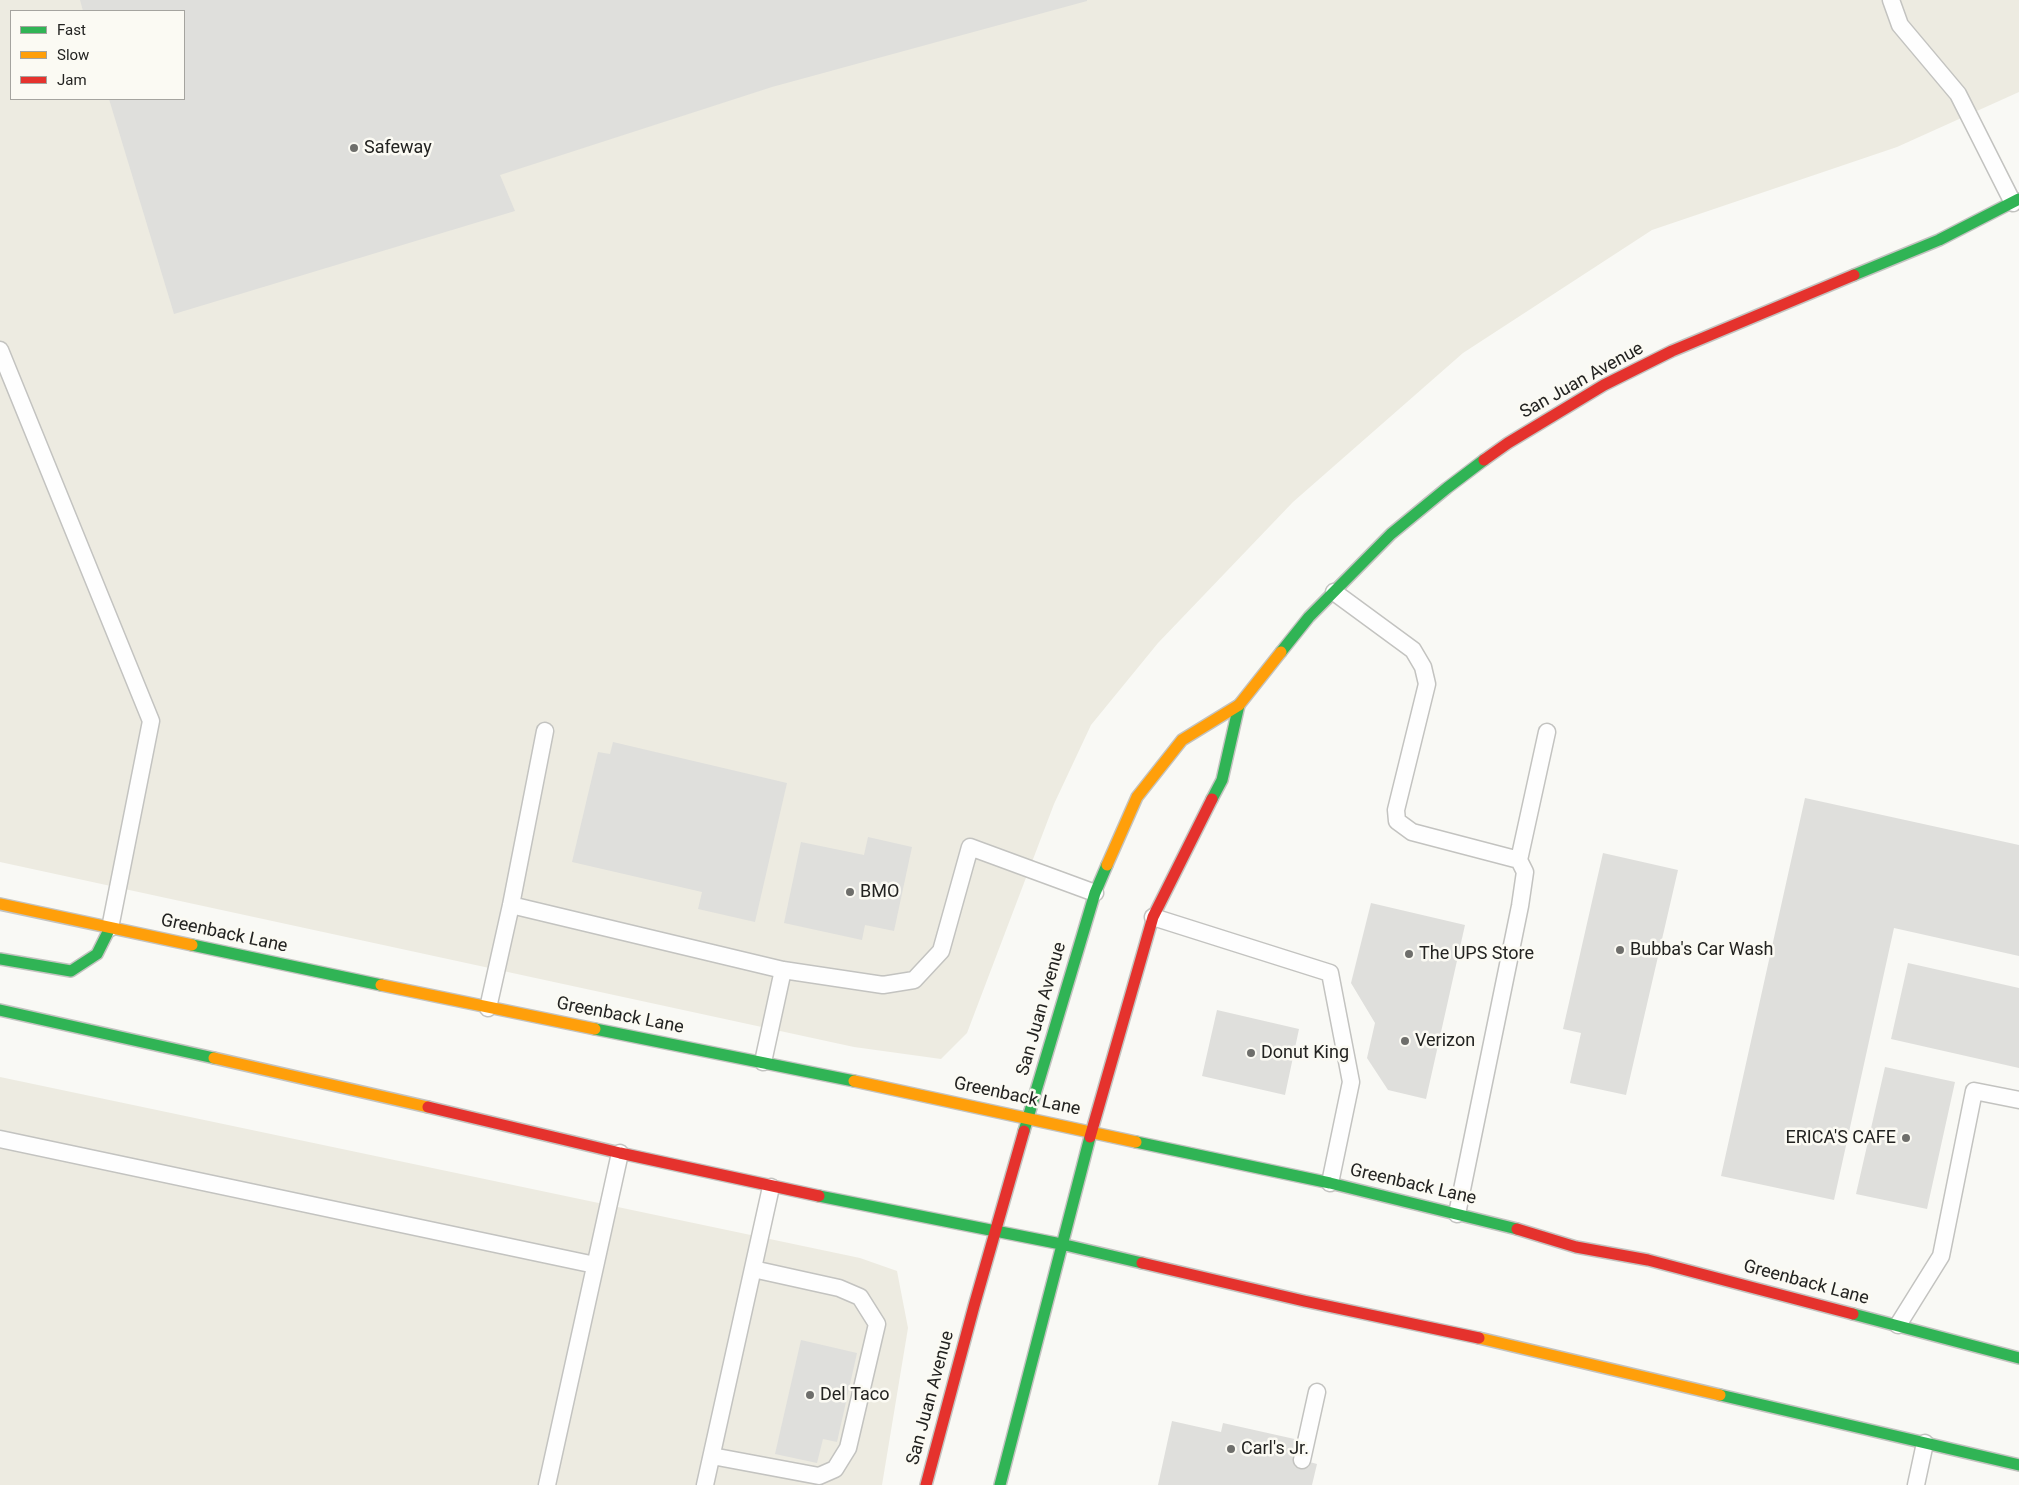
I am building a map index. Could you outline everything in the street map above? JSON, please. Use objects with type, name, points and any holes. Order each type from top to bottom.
[{"type":"main road","name":"San Juan Avenue","points":[[926,1485],[995,1231],[1095,893],[1136,797],[1182,740],[1239,705],[1309,617],[1391,534],[1447,488],[1508,443],[1604,385],[1672,351],[1939,240],[2016,201]]},
{"type":"main road","name":"San Juan Avenue","points":[[1000,1485],[1061,1244],[1115,1046],[1153,917],[1222,780],[1239,705]]},
{"type":"main road","name":"Greenback Lane","points":[[0,904],[488,1008],[763,1062],[1093,1131],[1330,1183],[1496,1223],[1576,1247],[1648,1260],[2019,1358]]},
{"type":"main road","points":[[0,959],[71,971],[98,954],[110,928]]},
{"type":"main road","points":[[0,1010],[475,1117],[620,1153],[771,1187],[1061,1244],[1304,1301],[1432,1327],[2019,1465]]},
{"type":"main road","points":[[1975,1455],[2010,1450]]},
{"type":"lane","points":[[1891,0],[1900,25],[1958,94],[2016,201]]},
{"type":"lane","points":[[0,350],[151,721],[110,928]]},
{"type":"lane","points":[[1334,592],[1412,650],[1423,667],[1427,684],[1396,810],[1397,821],[1412,832],[1519,860]]},
{"type":"lane","points":[[488,1008],[511,905],[545,731]]},
{"type":"lane","points":[[1457,1214],[1525,882],[1525,872],[1519,860],[1547,732]]},
{"type":"lane","points":[[511,905],[782,970],[884,986],[914,980],[941,951],[970,848],[1095,893]]},
{"type":"lane","points":[[1153,917],[1330,973],[1351,1082],[1330,1183]]},
{"type":"lane","points":[[763,1062],[782,970]]},
{"type":"lane","points":[[1898,1325],[1941,1256],[1974,1091],[2019,1100]]},
{"type":"lane","points":[[0,1138],[595,1266]]},
{"type":"lane","points":[[547,1485],[620,1153]]},
{"type":"lane","points":[[705,1485],[771,1187]]},
{"type":"lane","points":[[712,1456],[819,1476],[835,1469],[848,1448],[877,1324],[860,1297],[839,1288],[753,1269]]},
{"type":"lane","points":[[1302,1460],[1317,1392]]},
{"type":"lane","points":[[1916,1485],[1925,1443]]},
{"type":"shaded area","points":[[0,0],[2019,0],[2019,92],[1897,147],[1652,230],[1463,353],[1293,502],[1158,643],[1091,725],[1054,804],[967,1033],[941,1059],[854,1047],[0,862]]},
{"type":"shaded area","points":[[0,1077],[860,1258],[897,1271],[908,1328],[882,1485],[0,1485]]},
{"type":"building","name":"Safeway","points":[[80,0],[1087,0],[772,87],[500,175],[515,211],[174,314],[109,100],[185,100],[185,10],[83,10]]},
{"type":"building","points":[[613,742],[787,783],[755,922],[698,909],[702,892],[572,862],[598,752],[610,754]]},
{"type":"building","points":[[1805,798],[2019,845],[2019,956],[1894,928],[1834,1200],[1721,1176]]},
{"type":"building","points":[[868,837],[912,847],[894,931],[865,925],[862,940],[784,923],[801,842],[864,855]]},
{"type":"building","name":"Bubba's Car Wash","points":[[1603,853],[1678,870],[1626,1095],[1570,1083],[1581,1033],[1563,1029]]},
{"type":"building","points":[[1371,903],[1465,925],[1426,1099],[1388,1090],[1367,1058],[1375,1023],[1351,983]]},
{"type":"building","points":[[1908,963],[2019,988],[2019,1068],[1891,1039]]},
{"type":"building","name":"Donut King","points":[[1217,1010],[1299,1029],[1285,1095],[1202,1076]]},
{"type":"building","name":"ERICA'S CAFE","points":[[1885,1067],[1955,1082],[1927,1209],[1856,1194]]},
{"type":"building","points":[[801,1340],[857,1353],[837,1442],[823,1439],[817,1463],[775,1454]]},
{"type":"building","name":"Carl's Jr.","points":[[1172,1421],[1221,1432],[1223,1423],[1299,1440],[1295,1458],[1317,1464],[1312,1485],[1158,1485]]},
{"type":"traffic: fast","points":[[1854,275],[1939,240],[2019,199]]},
{"type":"traffic: fast","points":[[1281,652],[1309,617],[1391,534],[1484,460]]},
{"type":"traffic: fast","points":[[1212,799],[1222,780],[1239,705]]},
{"type":"traffic: fast","points":[[1024,1131],[1095,893],[1107,865]]},
{"type":"traffic: fast","points":[[0,959],[71,971],[97,954],[110,928]]},
{"type":"traffic: fast","points":[[192,945],[381,985]]},
{"type":"traffic: fast","points":[[0,1010],[214,1058]]},
{"type":"traffic: fast","points":[[595,1029],[854,1081]]},
{"type":"traffic: fast","points":[[1000,1485],[1090,1137]]},
{"type":"traffic: fast","points":[[1136,1142],[1330,1183],[1517,1229]]},
{"type":"traffic: fast","points":[[819,1196],[1061,1244],[1142,1263]]},
{"type":"traffic: fast","points":[[1853,1314],[2019,1358]]},
{"type":"traffic: fast","points":[[1720,1395],[2019,1465]]},
{"type":"traffic: slow","points":[[1107,865],[1137,797],[1182,740],[1239,705],[1281,652]]},
{"type":"traffic: slow","points":[[0,904],[192,945]]},
{"type":"traffic: slow","points":[[381,985],[595,1029]]},
{"type":"traffic: slow","points":[[214,1058],[428,1107]]},
{"type":"traffic: slow","points":[[854,1081],[1136,1142]]},
{"type":"traffic: slow","points":[[1479,1338],[1720,1395]]},
{"type":"traffic: jam","points":[[1484,460],[1508,443],[1604,385],[1672,351],[1854,275]]},
{"type":"traffic: jam","points":[[1090,1137],[1153,917],[1212,799]]},
{"type":"traffic: jam","points":[[428,1107],[620,1153],[819,1196]]},
{"type":"traffic: jam","points":[[926,1485],[1024,1131]]},
{"type":"traffic: jam","points":[[1517,1229],[1576,1247],[1648,1260],[1853,1314]]},
{"type":"traffic: jam","points":[[1142,1263],[1304,1301],[1479,1338]]},
{"type":"place","name":"Safeway","points":[[354,148]]},
{"type":"place","name":"BMO","points":[[850,892]]},
{"type":"place","name":"Bubba's Car Wash","points":[[1620,950]]},
{"type":"place","name":"The UPS Store","points":[[1409,954]]},
{"type":"place","name":"Verizon","points":[[1405,1041]]},
{"type":"place","name":"Donut King","points":[[1251,1053]]},
{"type":"place","name":"ERICA'S CAFE","points":[[1906,1138]]},
{"type":"place","name":"Del Taco","points":[[810,1395]]},
{"type":"place","name":"Carl's Jr.","points":[[1231,1449]]}]
